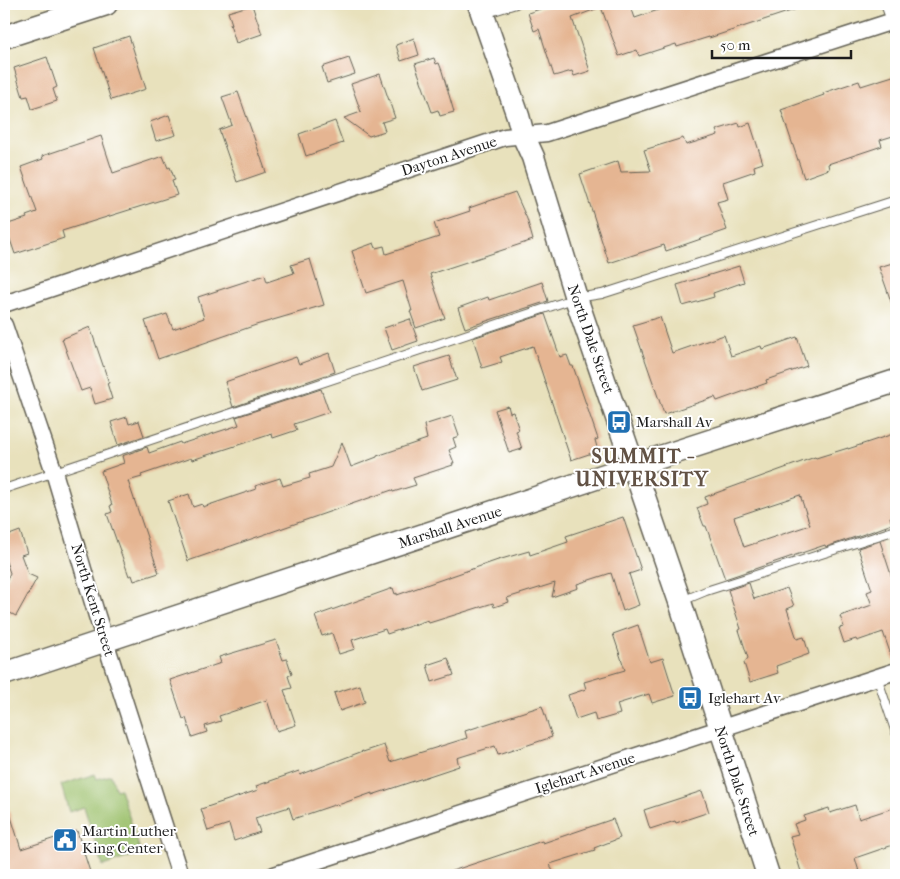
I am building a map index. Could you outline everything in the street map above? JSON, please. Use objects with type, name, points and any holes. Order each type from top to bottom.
[{"type":"street","points":[[4,37],[106,4]]},
{"type":"street","name":"North Dale Street","points":[[481,9],[523,135],[533,157],[576,298],[635,465],[768,875]]},
{"type":"street","name":"Dayton Avenue","points":[[4,304],[496,140],[547,133],[894,21]]},
{"type":"street","name":"North Kent Street","points":[[4,325],[54,472],[180,875]]},
{"type":"street","name":"Marshall Avenue","points":[[4,674],[635,465],[896,381]]},
{"type":"street","name":"Iglehart Avenue","points":[[274,875],[896,671]]},
{"type":"lane","points":[[481,9],[516,4]]},
{"type":"lane","points":[[885,4],[894,21]]},
{"type":"lane","points":[[4,489],[576,298],[602,294],[896,200]]},
{"type":"lane","points":[[680,602],[706,591],[896,530]]},
{"type":"lane","points":[[877,677],[896,733]]},
{"type":"green space","points":[[95,774],[97,779],[111,775],[116,790],[120,789],[141,853],[103,866],[84,807],[69,812],[61,785]]},
{"type":"building","points":[[555,4],[630,4],[635,18],[667,7],[666,4],[803,4],[803,7],[677,47],[676,44],[639,56],[637,50],[619,56],[601,7],[572,18],[590,71],[574,76],[572,71],[554,76],[539,29],[534,31],[528,13]]},
{"type":"building","points":[[252,5],[262,34],[236,43],[228,12]]},
{"type":"building","points":[[129,36],[146,89],[111,100],[94,48]]},
{"type":"building","points":[[414,38],[419,55],[401,61],[396,45]]},
{"type":"building","points":[[47,57],[57,87],[53,89],[57,101],[32,109],[28,96],[23,97],[14,68]]},
{"type":"building","points":[[349,58],[355,74],[327,83],[322,67]]},
{"type":"building","points":[[434,58],[436,64],[439,63],[442,71],[454,112],[440,116],[438,110],[432,112],[415,64]]},
{"type":"building","points":[[380,74],[395,118],[382,122],[385,131],[369,136],[344,118],[361,112],[351,84]]},
{"type":"building","points":[[896,75],[896,135],[880,140],[882,146],[828,164],[829,169],[804,178],[781,110],[859,81],[861,86]]},
{"type":"building","points":[[238,92],[266,172],[237,182],[219,130],[232,125],[222,97]]},
{"type":"building","points":[[169,115],[176,135],[156,141],[150,122]]},
{"type":"building","points":[[335,121],[343,143],[306,156],[299,134]]},
{"type":"building","points":[[739,123],[740,127],[750,123],[763,163],[754,166],[755,171],[723,182],[728,199],[717,202],[727,230],[666,251],[664,245],[609,263],[580,174],[618,161],[621,172],[651,171],[644,150],[683,138],[686,145],[718,135],[716,130]]},
{"type":"building","points":[[101,136],[113,173],[163,156],[175,180],[172,181],[177,195],[62,231],[64,238],[15,254],[5,225],[27,218],[26,216],[37,212],[21,167],[43,159],[42,156]]},
{"type":"building","points":[[515,192],[527,219],[533,240],[430,274],[445,318],[416,328],[403,281],[366,293],[352,251],[374,243],[376,248],[384,246],[386,254],[439,237],[434,223],[470,211],[469,208]]},
{"type":"building","points":[[310,259],[324,305],[256,325],[158,359],[145,321],[167,314],[173,329],[204,318],[198,297],[265,275],[267,282],[294,273],[291,265]]},
{"type":"building","points":[[896,262],[896,310],[894,310],[879,267]]},
{"type":"building","points":[[739,266],[744,282],[713,293],[714,297],[683,306],[677,285]]},
{"type":"building","points":[[542,282],[548,301],[465,328],[458,308],[488,297],[489,300]]},
{"type":"building","points":[[545,314],[560,357],[567,355],[571,366],[573,366],[598,439],[595,440],[598,451],[571,460],[533,346],[500,357],[502,362],[482,368],[473,338]]},
{"type":"building","points":[[660,317],[672,353],[724,335],[731,356],[761,346],[762,349],[797,337],[807,366],[766,380],[767,383],[717,401],[715,397],[664,414],[633,325]]},
{"type":"building","points":[[410,319],[418,341],[392,350],[384,328]]},
{"type":"building","points":[[90,327],[109,383],[107,383],[112,399],[95,404],[90,388],[81,391],[62,339]]},
{"type":"building","points":[[329,353],[335,372],[233,407],[225,382],[296,357],[299,364]]},
{"type":"building","points":[[449,356],[457,380],[422,391],[414,367]]},
{"type":"building","points":[[321,389],[329,412],[294,424],[297,430],[273,438],[272,434],[192,460],[191,458],[128,481],[159,573],[134,581],[132,575],[129,576],[107,514],[112,512],[110,506],[112,505],[101,471],[124,463],[122,456],[147,447],[149,453],[239,425],[236,417]]},
{"type":"building","points":[[508,406],[510,413],[513,412],[519,430],[516,431],[522,449],[509,453],[495,410]]},
{"type":"building","points":[[452,416],[459,436],[453,438],[456,447],[449,450],[453,465],[413,478],[416,485],[393,492],[392,490],[188,561],[168,501],[189,494],[193,507],[202,504],[203,507],[256,489],[255,486],[280,478],[283,486],[310,478],[309,474],[331,467],[342,442],[351,467],[427,439],[424,425]]},
{"type":"building","points":[[127,417],[129,424],[139,421],[144,436],[118,445],[111,422]]},
{"type":"building","points":[[896,433],[896,516],[890,517],[892,524],[725,579],[706,526],[704,526],[697,508],[707,504],[705,497],[815,457],[848,449]],"holes":[[[800,495],[810,525],[744,547],[734,517]]]},
{"type":"building","points":[[623,517],[641,570],[629,574],[639,605],[623,611],[611,573],[577,584],[578,588],[552,597],[555,583],[507,598],[509,602],[494,607],[493,603],[429,623],[428,620],[387,634],[385,629],[352,640],[355,649],[339,654],[332,633],[322,636],[315,616],[393,588],[397,595],[498,560],[529,551],[530,555],[568,542],[566,536]]},
{"type":"building","points":[[20,531],[27,553],[21,555],[28,574],[37,578],[16,616],[4,610],[4,585],[10,573],[4,556],[4,537]]},
{"type":"building","points":[[880,541],[896,590],[896,661],[893,661],[883,632],[857,641],[856,639],[844,643],[839,628],[844,627],[840,616],[872,605],[867,592],[872,590],[858,548]]},
{"type":"building","points":[[749,583],[754,599],[787,588],[794,606],[787,609],[797,639],[804,637],[809,654],[776,666],[778,673],[750,682],[744,663],[748,658],[728,590]]},
{"type":"building","points":[[638,625],[650,662],[663,658],[675,696],[652,703],[649,694],[617,704],[620,714],[596,721],[594,713],[576,719],[568,695],[586,689],[584,682],[625,670],[613,634]]},
{"type":"building","points":[[276,640],[283,660],[287,659],[292,674],[288,676],[292,688],[284,690],[296,725],[277,731],[267,700],[219,716],[221,721],[205,726],[207,732],[192,737],[186,718],[183,719],[170,680],[221,663],[219,657]]},
{"type":"building","points":[[448,658],[454,675],[432,682],[427,665]]},
{"type":"building","points":[[360,685],[365,702],[340,711],[334,693]]},
{"type":"building","points":[[542,706],[552,737],[498,755],[495,746],[457,758],[459,766],[293,819],[289,807],[255,818],[260,832],[234,841],[229,824],[208,831],[201,809],[258,790],[256,786],[299,771],[300,775],[384,745],[390,762],[467,738],[465,731]]},
{"type":"building","points":[[702,791],[709,812],[650,829],[644,810]]},
{"type":"building","name":"Martin Luther King Center","points":[[7,804],[21,849],[77,831],[91,875],[4,875],[4,805]]},
{"type":"building","points":[[855,805],[859,819],[896,807],[896,844],[855,858],[860,875],[802,875],[790,836],[798,834],[794,824],[805,820],[804,816],[829,808],[830,813]]},
{"type":"building","points":[[613,819],[620,838],[594,848],[595,850],[550,864],[553,872],[544,875],[450,875],[449,872],[542,841],[543,843]]},
{"type":"place","name":"Marshall Av","points":[[619,422]]},
{"type":"place","name":"Iglehart Av","points":[[690,698]]},
{"type":"place","name":"Martin Luther King Center","points":[[65,840]]},
{"type":"district","name":"SUMMIT - UNIVERSITY","points":[[642,468]]}]
